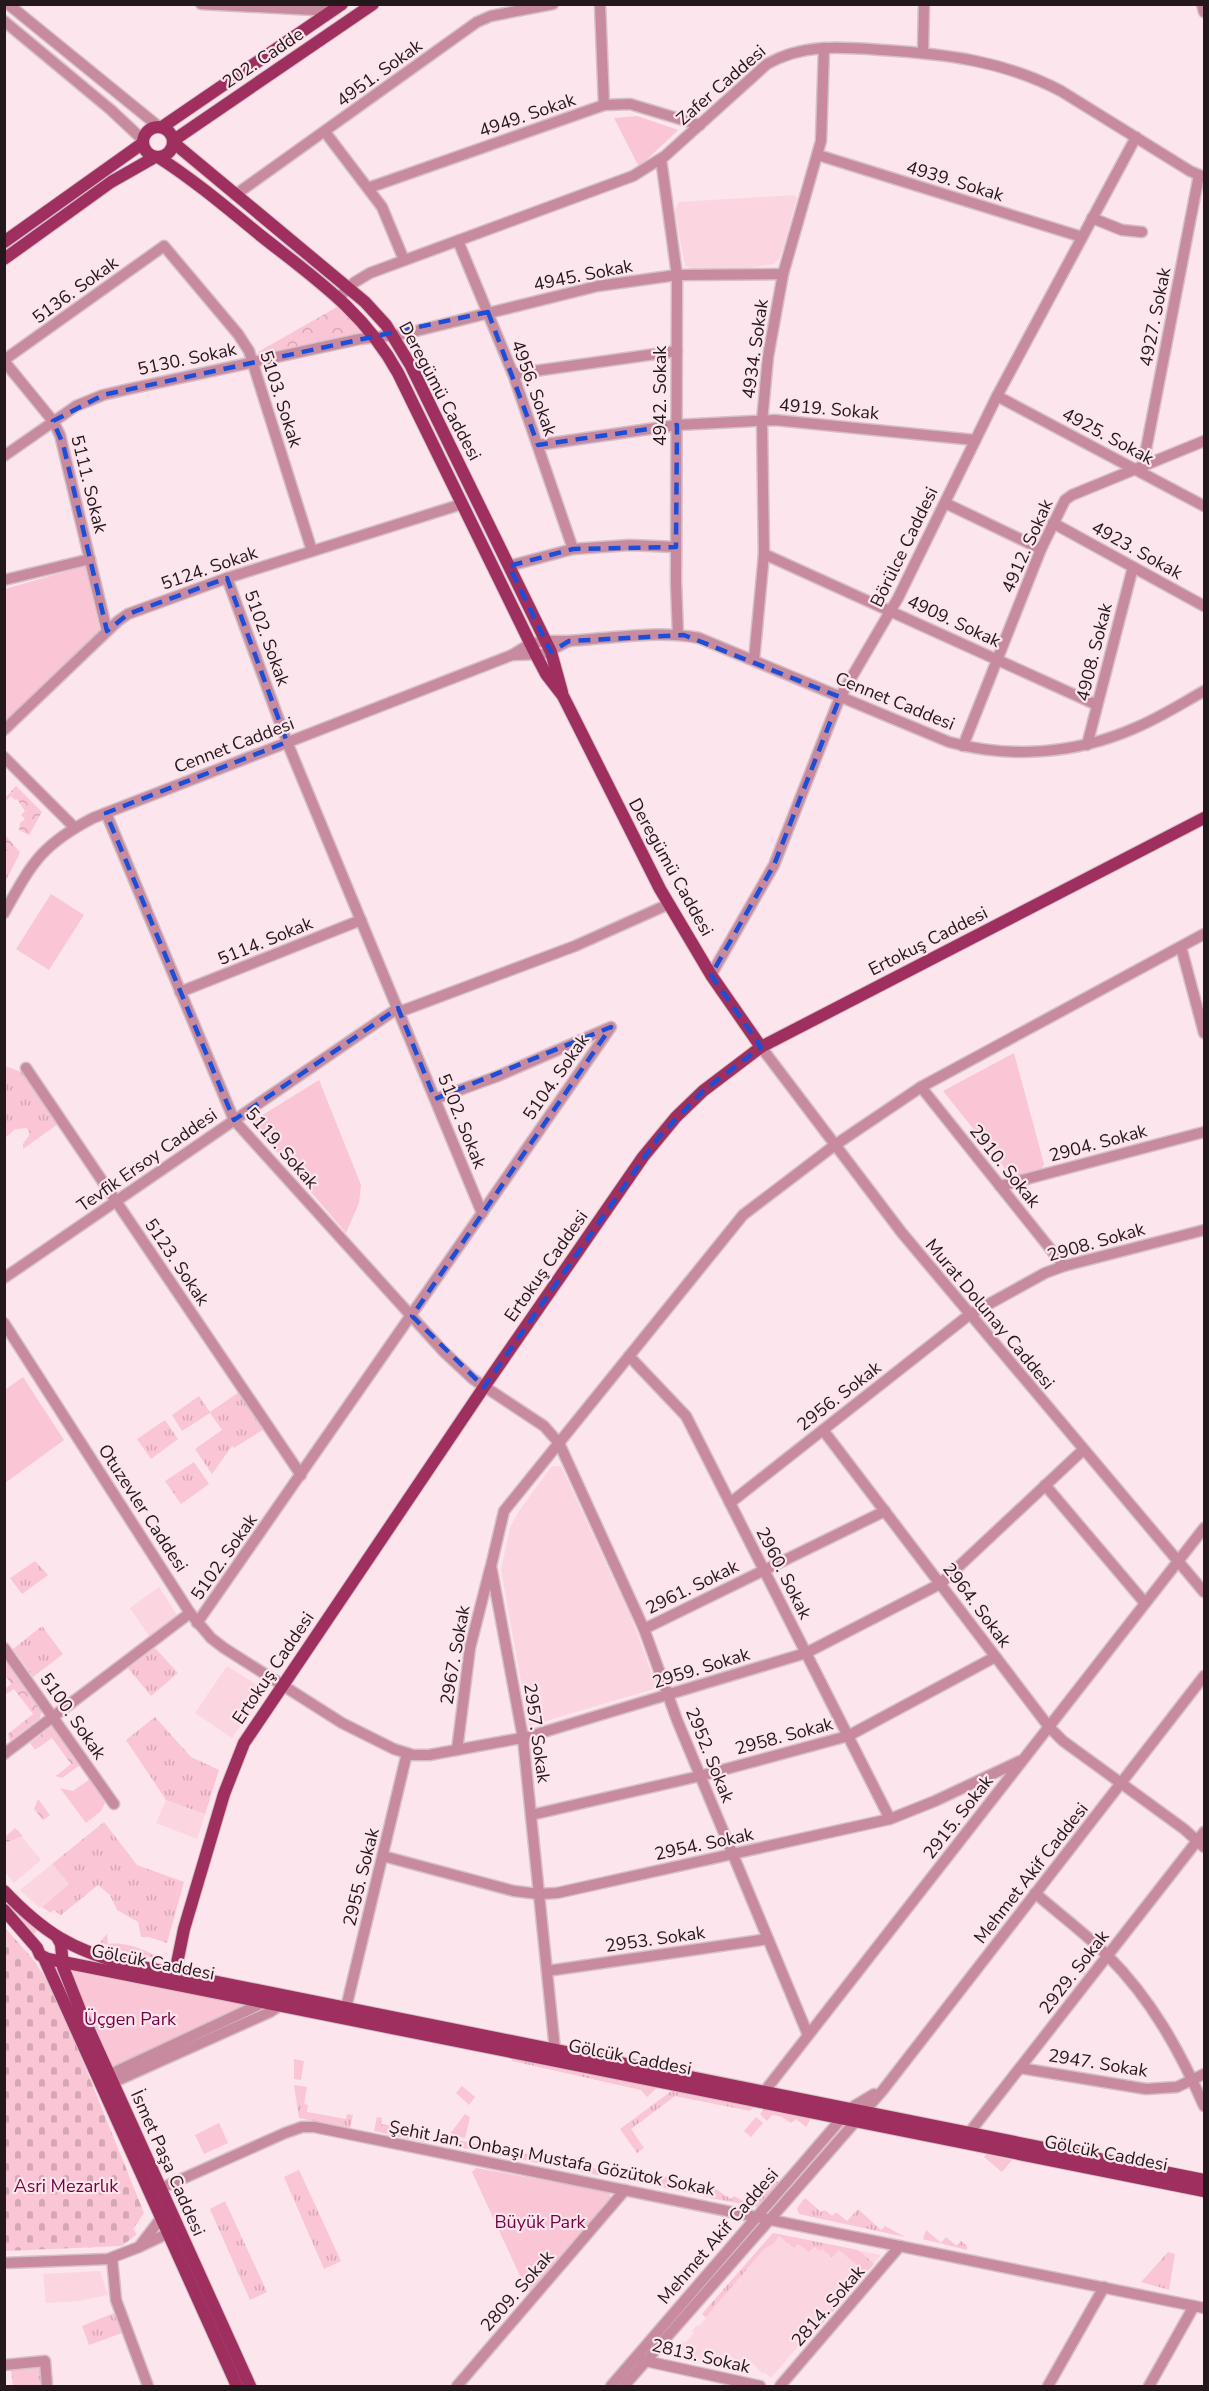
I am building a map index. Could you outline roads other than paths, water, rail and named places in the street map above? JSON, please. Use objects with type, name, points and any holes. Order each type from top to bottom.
[{"type":"main road","name":"202. Cadde","points":[[174,142],[373,4]]},
{"type":"main road","name":"202. Cadde","points":[[160,126],[338,8]]},
{"type":"main road","points":[[4,242],[143,142],[146,132],[160,126],[170,132],[174,142],[170,152],[156,157],[111,182],[4,259]]},
{"type":"main road","points":[[143,142],[147,152],[156,157]]},
{"type":"main road","name":"Deregümü Caddesi","points":[[174,142],[348,287],[376,314],[393,335],[411,366],[548,646],[563,696]]},
{"type":"main road","name":"Deregümü Caddesi","points":[[156,157],[198,185],[338,298],[376,336],[398,373],[533,649],[563,696],[633,840],[711,975],[761,1047]]},
{"type":"main road","name":"Ertokuş Caddesi","points":[[175,1973],[184,1929],[232,1770],[244,1743],[484,1387],[658,1138],[703,1091],[761,1047],[1204,818]]},
{"type":"main road","name":"Gölcük Caddesi","points":[[4,1891],[55,1936],[103,1958],[175,1973],[274,1999],[346,2007],[764,2091],[852,2115],[969,2133],[1204,2180]]},
{"type":"main road","name":"İsmet Paşa Caddesi","points":[[4,1910],[43,1955],[105,2081],[155,2191],[160,2219],[172,2231],[250,2386]]},
{"type":"main road","points":[[43,1955],[42,1937],[55,1936]]},
{"type":"main road","name":"İsmet Paşa Caddesi","points":[[55,1936],[61,1944],[61,1956],[105,2081]]},
{"type":"main road","name":"Gölcük Caddesi","points":[[43,1955],[61,1956],[852,2115],[1204,2191]]},
{"type":"main road","name":"İsmet Paşa Caddesi","points":[[155,2191],[168,2207],[172,2231],[237,2386]]},
{"type":"street","points":[[8,4],[160,126]]},
{"type":"street","points":[[201,4],[338,8]]},
{"type":"street","name":"4951. Sokak","points":[[236,195],[477,22],[492,16],[553,4]]},
{"type":"street","points":[[600,4],[604,105]]},
{"type":"street","points":[[923,52],[924,4]]},
{"type":"street","points":[[1202,4],[1204,12]]},
{"type":"street","points":[[4,21],[111,110],[143,142]]},
{"type":"street","name":"Zafer Caddesi","points":[[338,298],[362,277],[627,178],[661,159],[767,64],[793,52],[824,48],[923,52],[978,60],[1022,73],[1061,91],[1202,176]]},
{"type":"street","name":"4934. Sokak","points":[[754,660],[764,554],[762,421],[768,357],[783,274],[818,155],[823,127],[824,48]]},
{"type":"street","name":"4949. Sokak","points":[[368,188],[604,105],[630,104],[700,125]]},
{"type":"street","points":[[325,132],[382,207],[404,260]]},
{"type":"street","name":"Börülce Caddesi","points":[[711,975],[774,865],[840,696],[892,610],[997,396],[1136,137]]},
{"type":"street","name":"4939. Sokak","points":[[818,155],[1082,237]]},
{"type":"street","name":"4942. Sokak","points":[[661,159],[677,275],[678,635]]},
{"type":"street","name":"4927. Sokak","points":[[1139,467],[1202,176]]},
{"type":"street","points":[[1092,218],[1122,230],[1142,232]]},
{"type":"street","name":"4956. Sokak","points":[[458,241],[513,374],[573,549]]},
{"type":"street","name":"5136. Sokak","points":[[4,360],[164,246]]},
{"type":"street","name":"5103. Sokak","points":[[164,246],[238,334],[254,362],[312,552]]},
{"type":"street","name":"4945. Sokak","points":[[393,335],[598,286],[677,275],[783,274]]},
{"type":"street","name":"5130. Sokak","points":[[4,456],[75,406],[103,395],[376,336],[393,335]]},
{"type":"street","points":[[513,374],[677,351]]},
{"type":"street","name":"5111. Sokak","points":[[4,360],[53,421],[63,444],[107,631]]},
{"type":"street","name":"4925. Sokak","points":[[997,396],[1139,467],[1204,506]]},
{"type":"street","name":"4919. Sokak","points":[[538,445],[677,425],[762,421],[790,421],[975,440]]},
{"type":"street","name":"4912. Sokak","points":[[963,746],[1041,549],[1063,503],[1072,495],[1204,441]]},
{"type":"street","points":[[945,503],[1041,549]]},
{"type":"street","name":"5124. Sokak","points":[[4,730],[107,631],[128,614],[227,578],[462,504]]},
{"type":"street","name":"4923. Sokak","points":[[1053,523],[1204,606]]},
{"type":"street","points":[[509,566],[573,549],[630,545],[676,547]]},
{"type":"street","name":"4909. Sokak","points":[[764,554],[892,610],[1097,705]]},
{"type":"street","points":[[4,580],[90,559]]},
{"type":"street","name":"4908. Sokak","points":[[1087,745],[1132,567]]},
{"type":"street","name":"5102. Sokak","points":[[197,1623],[482,1213],[287,742],[227,578]]},
{"type":"street","name":"Cennet Caddesi","points":[[4,913],[39,856],[55,841],[75,828],[106,813],[512,655],[569,641],[678,635],[714,643],[932,736],[963,746],[1007,752],[1062,750],[1087,745],[1137,727],[1204,692]]},
{"type":"street","points":[[4,756],[75,828]]},
{"type":"street","name":"5119. Sokak","points":[[106,813],[234,1120],[411,1316],[454,1361],[484,1387]]},
{"type":"street","name":"Tevfik Ersoy Caddesi","points":[[4,1278],[399,1010],[575,946],[669,904]]},
{"type":"street","name":"5114. Sokak","points":[[180,992],[361,920]]},
{"type":"street","name":"2957. Sokak","points":[[555,2050],[523,1738],[490,1566],[504,1511],[743,1215],[836,1145],[921,1087],[1204,934]]},
{"type":"street","points":[[1181,947],[1204,1033]]},
{"type":"street","name":"5104. Sokak","points":[[435,1099],[498,1076],[611,1027],[482,1213]]},
{"type":"street","name":"Murat Dolunay Caddesi","points":[[761,1047],[902,1233],[1204,1592]]},
{"type":"street","name":"5123. Sokak","points":[[26,1068],[301,1475]]},
{"type":"street","name":"2910. Sokak","points":[[921,1087],[1064,1266]]},
{"type":"street","name":"2904. Sokak","points":[[1000,1186],[1204,1132]]},
{"type":"street","name":"2908. Sokak","points":[[969,1315],[1045,1273],[1064,1266],[1204,1230]]},
{"type":"street","name":"2956. Sokak","points":[[730,1503],[969,1315]]},
{"type":"street","name":"Otuzevler Caddesi","points":[[4,1323],[197,1623],[224,1648],[281,1686]]},
{"type":"street","name":"2960. Sokak","points":[[629,1356],[686,1416],[890,1819]]},
{"type":"street","name":"2952. Sokak","points":[[484,1387],[544,1426],[559,1443],[644,1629],[700,1776],[808,2035]]},
{"type":"street","name":"2964. Sokak","points":[[823,1430],[1049,1727],[1120,1784],[1202,1840]]},
{"type":"street","name":"2959. Sokak","points":[[281,1686],[342,1723],[394,1749],[407,1753],[429,1755],[523,1738],[806,1653],[940,1584],[1083,1450]]},
{"type":"street","points":[[1045,1485],[1145,1603]]},
{"type":"street","name":"2961. Sokak","points":[[644,1629],[885,1511]]},
{"type":"street","name":"2915. Sokak","points":[[764,2091],[1204,1528]]},
{"type":"street","name":"2967. Sokak","points":[[457,1750],[470,1648],[490,1566]]},
{"type":"street","name":"5102. Sokak","points":[[4,1754],[190,1613]]},
{"type":"street","name":"5100. Sokak","points":[[4,1648],[114,1803]]},
{"type":"street","name":"2958. Sokak","points":[[531,1815],[700,1776],[848,1736],[995,1657]]},
{"type":"street","name":"Mehmet Akif Caddesi","points":[[611,2386],[757,2217],[852,2115],[883,2090],[1204,1676]]},
{"type":"street","name":"2955. Sokak","points":[[346,2007],[407,1753]]},
{"type":"street","name":"2954. Sokak","points":[[383,1856],[514,1891],[539,1894],[557,1893],[890,1819],[957,1792],[1023,1760]]},
{"type":"street","name":"2929. Sokak","points":[[969,2133],[1202,1840]]},
{"type":"street","points":[[1035,1893],[1108,1956],[1160,2018],[1194,2081],[1204,2106]]},
{"type":"street","name":"2953. Sokak","points":[[547,1971],[768,1939]]},
{"type":"street","points":[[105,2081],[270,2012],[274,1999]]},
{"type":"street","name":"2947. Sokak","points":[[1020,2067],[1146,2089],[1177,2087],[1194,2081],[1204,2074]]},
{"type":"street","name":"Mehmet Akif Caddesi","points":[[624,2386],[769,2220],[852,2115]]},
{"type":"street","name":"Şehit Jan. Onbaşı Mustafa Gözütok Sokak","points":[[155,2191],[285,2133],[309,2127],[1199,2307]]},
{"type":"street","name":"2809. Sokak","points":[[457,2386],[625,2190]]},
{"type":"street","points":[[139,2247],[168,2207]]},
{"type":"street","points":[[4,2263],[112,2258],[172,2231]]},
{"type":"street","name":"2814. Sokak","points":[[780,2386],[900,2246]]},
{"type":"street","points":[[112,2258],[116,2300],[148,2386]]},
{"type":"street","points":[[1048,2386],[1104,2288]]},
{"type":"street","points":[[1149,2386],[1199,2307]]},
{"type":"street","name":"2813. Sokak","points":[[634,2358],[760,2386]]},
{"type":"street","points":[[4,2365],[45,2361],[47,2386]]},
{"type":"park label","name":"Üçgen Park","points":[[130,2019]]},
{"type":"park label","name":"Asri Mezarlık","points":[[66,2186]]},
{"type":"park label","name":"Büyük Park","points":[[540,2222]]}]
